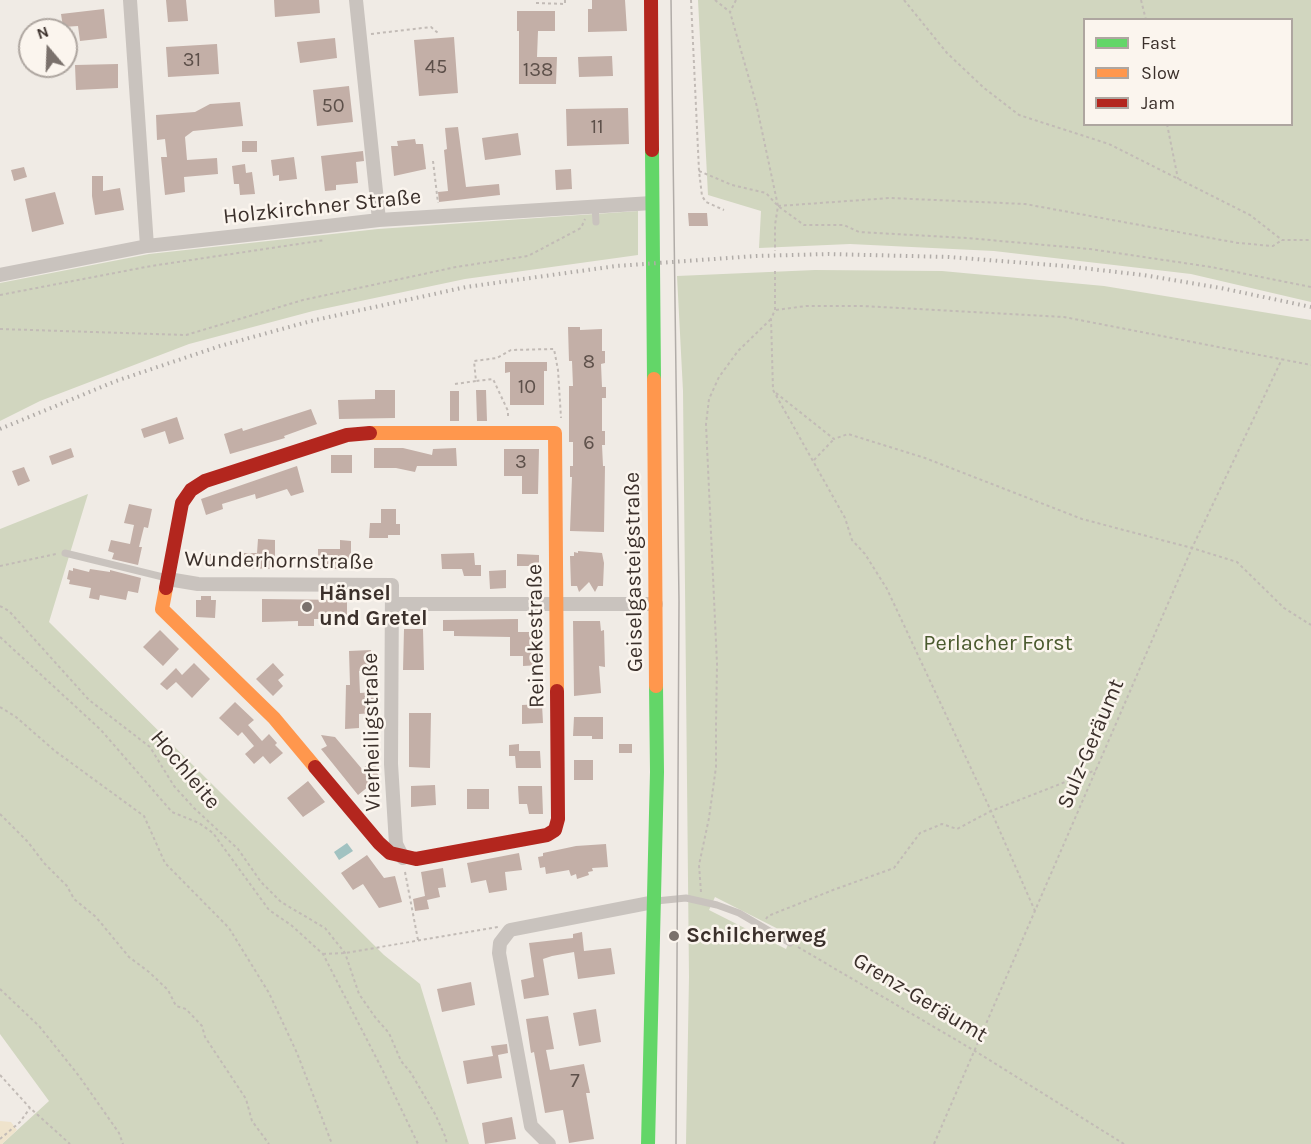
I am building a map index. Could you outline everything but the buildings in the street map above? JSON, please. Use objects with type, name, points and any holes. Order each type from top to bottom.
[{"type":"street","points":[[130,0],[147,246]]},
{"type":"street","points":[[356,0],[379,220]]},
{"type":"street","name":"Geiselgasteigstraße","points":[[648,1144],[657,772],[651,0]]},
{"type":"street","name":"Holzkirchner Straße","points":[[0,275],[147,246],[379,220],[596,215],[652,203]]},
{"type":"street","points":[[403,858],[390,853],[379,843],[274,718],[162,609],[182,503],[191,490],[205,481],[347,435],[555,433]]},
{"type":"street","name":"Reinekestraße","points":[[403,858],[416,859],[547,835],[555,830],[558,819],[559,791],[555,433]]},
{"type":"street","name":"Wunderhornstraße","points":[[168,579],[198,584],[392,585],[392,604]]},
{"type":"street","points":[[392,604],[656,604]]},
{"type":"street","name":"Vierheiligstraße","points":[[392,604],[391,764],[396,844],[403,858]]},
{"type":"street","points":[[549,1144],[531,1126],[499,952],[500,943],[510,930],[654,902]]},
{"type":"lane","name":"Wunderhornstraße","points":[[65,553],[168,579]]},
{"type":"lane","points":[[654,902],[686,898],[701,901],[739,913],[790,943]]},
{"type":"path","points":[[537,3],[565,4],[565,0]]},
{"type":"path","points":[[691,0],[702,196],[706,202],[724,210]]},
{"type":"path","points":[[715,0],[730,12],[756,103],[778,206],[775,251]]},
{"type":"path","points":[[730,12],[736,0]]},
{"type":"path","points":[[904,0],[947,53],[984,88],[1019,115],[1108,144],[1250,215],[1282,240]]},
{"type":"path","points":[[1141,0],[1146,18]]},
{"type":"path","points":[[359,36],[431,27],[438,33]]},
{"type":"path","points":[[1167,126],[1178,179]]},
{"type":"path","points":[[433,161],[438,206]]},
{"type":"path","points":[[699,171],[732,185],[766,194],[804,225],[844,225],[859,232],[967,238],[1090,249],[1211,267],[1311,287]]},
{"type":"path","points":[[778,206],[890,198],[1025,204],[1239,243],[1273,246],[1282,240],[1311,240]]},
{"type":"path","points":[[0,329],[186,335],[303,300],[456,267],[528,256],[581,228],[585,219],[596,215]]},
{"type":"path","points":[[0,295],[151,266],[334,239]]},
{"type":"path","points":[[701,901],[699,865],[709,818],[716,767],[717,724],[717,664],[706,424],[709,399],[719,377],[738,351],[771,319],[775,310],[775,271]]},
{"type":"path","points":[[775,310],[806,306],[863,306],[1064,317],[1311,365]]},
{"type":"path","points":[[771,319],[773,390],[814,460],[844,518],[852,540],[865,554],[888,589],[1035,911]]},
{"type":"path","points":[[477,381],[474,361],[497,358],[511,350],[554,349],[562,424],[555,433]]},
{"type":"path","name":"Sulz-Geräumt","points":[[934,1144],[1192,548],[1282,359]]},
{"type":"path","points":[[455,384],[493,380],[508,411],[508,419]]},
{"type":"path","points":[[773,390],[834,438]]},
{"type":"path","points":[[814,460],[834,438],[848,434],[925,458],[1082,519],[1237,562],[1284,608],[1311,625]]},
{"type":"path","points":[[0,566],[65,553]]},
{"type":"path","name":"Hochleite","points":[[0,606],[9,611],[89,700],[150,747],[174,786],[238,849],[261,882],[281,902],[325,928],[345,952],[359,994],[389,1033],[401,1061],[411,1073],[435,1114],[447,1144]]},
{"type":"path","name":"Hochleite","points":[[0,637],[101,730],[172,812],[199,823],[213,833],[269,910],[291,925],[323,954],[418,1144]]},
{"type":"path","points":[[0,707],[144,816],[165,862],[229,928],[269,993],[297,1053],[332,1144]]},
{"type":"path","points":[[762,925],[768,916],[894,868],[920,833],[942,824],[957,829],[991,811],[1096,770]]},
{"type":"path","points":[[0,814],[67,886],[74,899],[96,917],[129,957],[149,972],[168,990],[177,1006],[186,1009],[202,1026],[205,1037],[246,1099],[252,1121],[269,1144]]},
{"type":"path","points":[[403,858],[418,940]]},
{"type":"path","points":[[323,954],[498,927],[510,930]]},
{"type":"path","name":"Grenz-Geräumt","points":[[790,943],[975,1051],[1124,1144]]},
{"type":"path","points":[[0,989],[39,1026],[80,1076],[119,1133],[123,1143]]},
{"type":"path","points":[[0,1075],[30,1108],[70,1144]]},
{"type":"path","points":[[0,1139],[20,1122],[30,1108]]},
{"type":"green space","points":[[698,0],[1311,0],[1311,302],[1191,274],[994,251],[850,244],[759,248],[761,211],[708,195]]},
{"type":"green space","points":[[638,211],[638,255],[465,279],[313,311],[189,344],[40,401],[0,421],[0,283],[149,254],[378,229]]},
{"type":"green space","name":"Perlacher Forst","points":[[815,270],[942,271],[1104,286],[1311,320],[1311,1144],[686,1144],[689,977],[683,391],[677,276]],"holes":[[[715,897],[792,936],[786,949],[709,910]]]},
{"type":"green space","points":[[88,494],[49,622],[384,955],[420,984],[469,1144],[2,1144],[49,1101],[0,1034],[0,529]]},
{"type":"sand","points":[[0,1121],[11,1122],[17,1130],[2,1144],[0,1144]]},
{"type":"water","points":[[347,843],[353,851],[339,860],[334,852]]},
{"type":"tram line","points":[[671,0],[679,601],[676,1144]]},
{"type":"railway","points":[[0,429],[116,381],[220,346],[311,321],[466,287],[616,266],[756,256],[828,254],[949,257],[1143,275],[1221,288],[1311,307]]},
{"type":"traffic: fast","points":[[652,150],[654,379]]},
{"type":"traffic: fast","points":[[648,1144],[657,772],[656,686]]},
{"type":"traffic: slow","points":[[654,379],[656,686]]},
{"type":"traffic: slow","points":[[370,433],[555,433],[557,691]]},
{"type":"traffic: slow","points":[[166,588],[162,609],[274,718],[315,767]]},
{"type":"traffic: jam","points":[[651,0],[652,150]]},
{"type":"traffic: jam","points":[[166,588],[182,503],[191,490],[205,481],[347,435],[370,433]]},
{"type":"traffic: jam","points":[[315,767],[390,853],[416,859],[547,835],[555,830],[558,819],[557,691]]},
{"type":"place","name":"Hänsel und Gretel","points":[[307,607]]},
{"type":"place","name":"Schilcherweg","points":[[674,936]]}]
